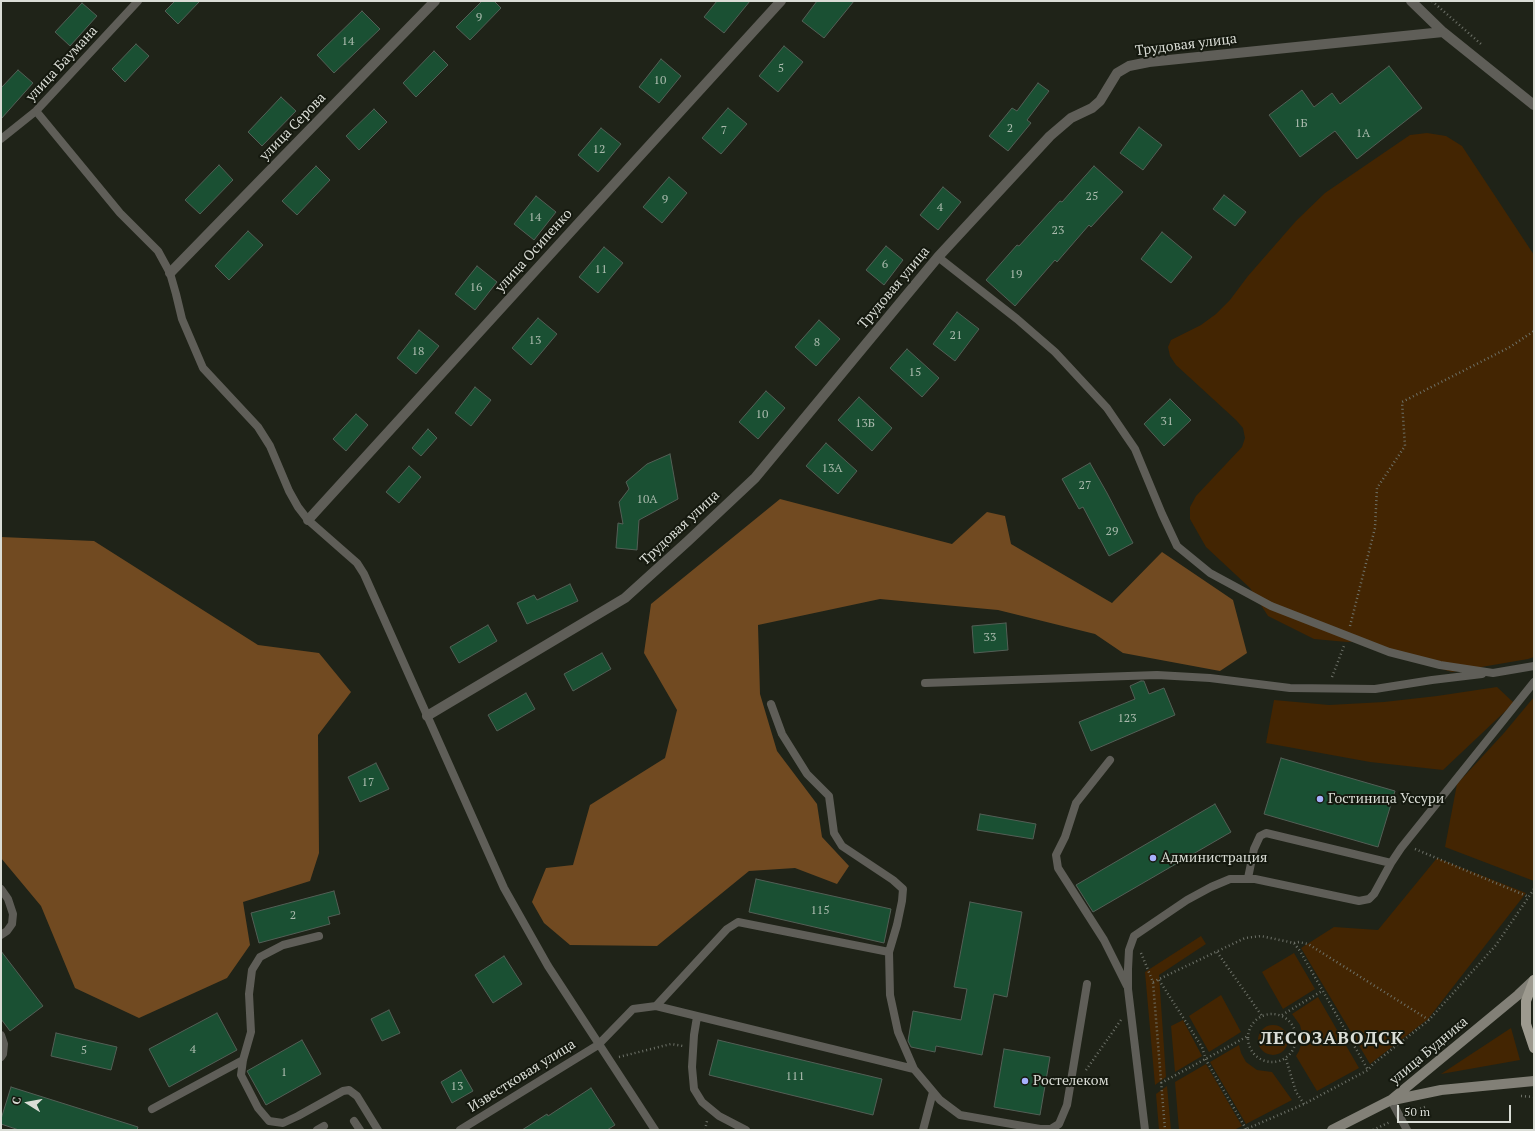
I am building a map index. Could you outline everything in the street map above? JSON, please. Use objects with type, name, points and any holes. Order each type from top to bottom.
[{"type":"main road","points":[[1534,980],[1526,1001],[1526,1024],[1534,1048]]},
{"type":"main road","name":"улица Будника","points":[[1332,1130],[1391,1100],[1518,995],[1534,980]]},
{"type":"main road","points":[[1391,1100],[1440,1090],[1534,1081]]},
{"type":"street","name":"улица Серова","points":[[170,273],[435,1]]},
{"type":"street","name":"улица Осипенко","points":[[308,520],[781,1]]},
{"type":"street","points":[[1410,1],[1443,32],[1534,105]]},
{"type":"street","name":"Трудовая улица","points":[[428,716],[625,598],[755,478],[938,257],[1050,136],[1071,118],[1092,108],[1100,101],[1117,73],[1129,66],[1149,62],[1443,32]]},
{"type":"lane","name":"улица Баумана","points":[[1,139],[36,111],[138,1]]},
{"type":"lane","points":[[36,111],[120,213],[158,251],[170,273],[182,319],[203,368],[258,427],[270,446],[289,491],[298,507],[308,520],[357,563],[428,716],[504,888],[548,966],[598,1045],[655,1130]]},
{"type":"lane","points":[[938,257],[1017,319],[1055,352],[1106,408],[1135,449],[1177,546],[1210,573],[1271,606],[1389,652],[1440,665],[1493,673]]},
{"type":"lane","points":[[925,683],[1157,675],[1210,678],[1290,688],[1376,689],[1534,666]]},
{"type":"lane","points":[[1145,1130],[1128,989],[1129,950],[1134,936],[1187,900],[1211,886],[1230,880],[1248,878],[1359,902],[1364,901],[1374,894],[1390,863],[1404,844],[1534,682]]},
{"type":"lane","points":[[771,704],[782,734],[807,774],[829,796],[834,833],[842,846],[893,880],[903,889],[897,925],[889,952],[890,995],[898,1032],[914,1069],[940,1100],[960,1115],[1040,1129],[1051,1129],[1060,1124],[1067,1105],[1086,984]]},
{"type":"lane","points":[[1110,760],[1076,803],[1065,837],[1056,855],[1058,868],[1104,940],[1128,989]]},
{"type":"lane","points":[[1248,878],[1254,849],[1260,836],[1266,833],[1390,863]]},
{"type":"lane","points":[[1,889],[8,899],[14,914],[12,924],[7,931],[1,935]]},
{"type":"lane","points":[[889,952],[738,922],[727,929],[656,1006],[914,1069]]},
{"type":"lane","points":[[319,936],[283,945],[260,957],[252,970],[249,994],[251,1032],[243,1060],[242,1075],[258,1108],[269,1120],[282,1123],[298,1116],[343,1091],[349,1090],[357,1096],[378,1130]]},
{"type":"lane","name":"Известковая улица","points":[[460,1130],[598,1045],[633,1009],[656,1006]]},
{"type":"lane","points":[[697,1017],[692,1067],[694,1089],[702,1102],[719,1116],[746,1130]]},
{"type":"lane","points":[[1,1035],[4,1044],[3,1054],[1,1057]]},
{"type":"lane","points":[[152,1109],[243,1060]]},
{"type":"lane","points":[[923,1130],[933,1092]]},
{"type":"lane","points":[[1391,1100],[1407,1130]]},
{"type":"lane","points":[[354,1121],[360,1130]]},
{"type":"lane","points":[[317,1130],[324,1126]]},
{"type":"path","points":[[1328,689],[1348,636],[1375,528],[1378,488],[1405,446],[1402,402],[1510,347],[1534,331]]},
{"type":"path","points":[[1404,844],[1529,897]]},
{"type":"path","points":[[1160,980],[1202,1047],[1206,1060],[1245,1130],[1304,1104],[1368,1070],[1429,1020],[1496,945],[1534,889]]},
{"type":"path","points":[[1134,936],[1153,982],[1165,1130]]},
{"type":"path","points":[[1153,982],[1160,980],[1245,938],[1261,936],[1294,943],[1299,942],[1308,944],[1429,1020]]},
{"type":"path","points":[[1294,943],[1368,1070]]},
{"type":"path","points":[[1216,952],[1262,1016]]},
{"type":"path","points":[[1281,1016],[1322,991]]},
{"type":"path","points":[[1082,1074],[1130,1006]]},
{"type":"path","points":[[1270,1014],[1281,1016],[1292,1024],[1296,1031],[1296,1046],[1292,1053],[1280,1062],[1264,1062],[1252,1052],[1249,1045],[1248,1036],[1252,1024],[1262,1016],[1270,1014]]},
{"type":"path","points":[[1161,1083],[1248,1036]]},
{"type":"path","points":[[608,1059],[671,1044],[693,1048]]},
{"type":"path","points":[[1286,1058],[1296,1092],[1304,1104]]},
{"type":"path","points":[[1373,1130],[1399,1117]]},
{"type":"shaded area","points":[[1427,133],[1446,136],[1462,146],[1534,255],[1534,657],[1452,672],[1386,653],[1372,641],[1347,642],[1314,639],[1268,616],[1250,588],[1206,547],[1190,519],[1190,507],[1196,496],[1242,447],[1245,438],[1243,428],[1236,420],[1176,365],[1170,356],[1168,347],[1171,340],[1201,325],[1216,314],[1230,300],[1248,276],[1296,221],[1325,193],[1410,135]]},
{"type":"shaded area","points":[[780,499],[952,544],[987,512],[1005,516],[1011,544],[1112,603],[1162,552],[1233,600],[1247,653],[1220,671],[1123,653],[1095,634],[998,610],[880,599],[758,625],[760,694],[777,751],[817,804],[822,837],[849,866],[837,884],[795,868],[749,871],[657,946],[570,945],[544,923],[532,902],[546,868],[573,865],[590,805],[665,758],[677,710],[644,653],[651,604]]},
{"type":"shaded area","points":[[1,537],[94,541],[258,645],[319,653],[351,692],[318,735],[319,853],[310,881],[243,902],[250,945],[227,978],[139,1018],[75,988],[41,906],[1,858]]},
{"type":"shaded area","points":[[1497,687],[1514,703],[1443,770],[1370,762],[1266,743],[1274,700],[1329,705],[1384,702]]},
{"type":"shaded area","points":[[1534,697],[1534,881],[1445,847],[1457,784],[1504,733]]},
{"type":"shaded area","points":[[1437,858],[1526,893],[1428,1019],[1370,1064],[1301,948],[1334,927],[1378,930]]},
{"type":"shaded area","points":[[1201,936],[1206,944],[1159,975],[1166,1077],[1155,1085],[1145,972]]},
{"type":"shaded area","points":[[1294,953],[1315,989],[1283,1009],[1262,972]]},
{"type":"shaded area","points":[[1221,995],[1241,1032],[1209,1052],[1189,1016]]},
{"type":"shaded area","points":[[1318,997],[1359,1068],[1317,1091],[1296,1056],[1302,1041],[1302,1033],[1300,1025],[1292,1014]]},
{"type":"shaded area","points":[[1183,1020],[1202,1056],[1175,1072],[1171,1026]]},
{"type":"shaded area","points":[[1273,1025],[1284,1029],[1288,1040],[1284,1051],[1273,1055],[1262,1051],[1258,1040],[1262,1029]]},
{"type":"shaded area","points":[[1511,1028],[1520,1060],[1441,1074]]},
{"type":"shaded area","points":[[1239,1045],[1246,1062],[1257,1070],[1272,1072],[1292,1100],[1246,1124],[1210,1062]]},
{"type":"shaded area","points":[[1206,1064],[1242,1126],[1234,1130],[1179,1130],[1175,1082]]},
{"type":"shaded area","points":[[1167,1086],[1171,1130],[1159,1130],[1156,1094]]},
{"type":"building","points":[[175,1],[200,1],[178,24],[165,11]]},
{"type":"building","points":[[482,1],[494,1],[501,8],[470,40],[456,27]]},
{"type":"building","points":[[717,1],[750,1],[724,33],[704,17]]},
{"type":"building","points":[[817,1],[854,1],[824,38],[802,21]]},
{"type":"building","points":[[82,3],[97,16],[70,46],[55,32]]},
{"type":"building","points":[[362,11],[380,29],[334,73],[317,55]]},
{"type":"building","points":[[136,44],[149,56],[125,82],[112,69]]},
{"type":"building","points":[[784,46],[803,62],[778,92],[759,76]]},
{"type":"building","points":[[434,51],[448,65],[416,97],[403,83]]},
{"type":"building","points":[[661,59],[681,76],[659,103],[639,87]]},
{"type":"building","points":[[1389,66],[1422,108],[1357,159],[1335,131],[1300,157],[1269,115],[1302,90],[1314,107],[1332,93],[1340,104]]},
{"type":"building","points":[[18,70],[33,83],[1,119],[1,88]]},
{"type":"building","points":[[1038,83],[1049,91],[1027,120],[1031,123],[1008,151],[989,136],[1012,108],[1017,111]]},
{"type":"building","points":[[281,97],[296,111],[262,146],[248,132]]},
{"type":"building","points":[[728,108],[747,124],[721,154],[702,138]]},
{"type":"building","points":[[374,109],[387,122],[359,150],[346,136]]},
{"type":"building","points":[[1139,127],[1162,145],[1143,170],[1120,153]]},
{"type":"building","points":[[601,128],[621,144],[598,172],[578,155]]},
{"type":"building","points":[[219,165],[233,180],[200,214],[185,200]]},
{"type":"building","points":[[316,166],[330,180],[297,215],[282,201]]},
{"type":"building","points":[[1094,166],[1123,192],[1091,227],[1089,225],[1057,262],[1055,260],[1015,306],[986,280],[1017,245],[1019,246],[1060,201],[1062,202]]},
{"type":"building","points":[[669,177],[687,193],[662,223],[643,207]]},
{"type":"building","points":[[943,187],[961,202],[938,230],[920,215]]},
{"type":"building","points":[[1224,195],[1246,212],[1235,226],[1213,209]]},
{"type":"building","points":[[536,196],[556,212],[534,240],[514,224]]},
{"type":"building","points":[[248,231],[263,245],[229,280],[215,266]]},
{"type":"building","points":[[1162,232],[1192,257],[1171,283],[1141,259]]},
{"type":"building","points":[[886,246],[903,260],[884,285],[866,270]]},
{"type":"building","points":[[604,247],[623,263],[598,293],[579,277]]},
{"type":"building","points":[[477,266],[497,282],[475,310],[455,294]]},
{"type":"building","points":[[957,312],[979,329],[955,361],[933,344]]},
{"type":"building","points":[[538,318],[557,334],[531,365],[512,348]]},
{"type":"building","points":[[819,320],[840,339],[816,366],[795,347]]},
{"type":"building","points":[[419,330],[439,346],[416,374],[397,358]]},
{"type":"building","points":[[907,349],[939,378],[922,397],[890,368]]},
{"type":"building","points":[[475,387],[491,400],[471,426],[455,413]]},
{"type":"building","points":[[766,391],[785,408],[758,439],[739,422]]},
{"type":"building","points":[[859,397],[892,428],[872,451],[838,420]]},
{"type":"building","points":[[1170,399],[1191,420],[1164,446],[1144,424]]},
{"type":"building","points":[[356,414],[368,425],[346,451],[333,439]]},
{"type":"building","points":[[428,429],[437,438],[421,456],[412,448]]},
{"type":"building","points":[[826,443],[857,471],[838,494],[806,466]]},
{"type":"building","points":[[670,454],[678,499],[639,520],[637,550],[616,548],[618,523],[623,524],[619,502],[629,489],[626,482],[647,464]]},
{"type":"building","points":[[1090,463],[1133,543],[1109,556],[1083,507],[1079,509],[1062,479]]},
{"type":"building","points":[[409,466],[421,477],[399,503],[386,492]]},
{"type":"building","points":[[570,584],[578,601],[527,624],[517,603],[534,595],[537,600]]},
{"type":"building","points":[[1006,623],[1008,650],[974,653],[972,626]]},
{"type":"building","points":[[488,625],[497,641],[459,663],[450,647]]},
{"type":"building","points":[[602,653],[611,669],[573,691],[564,674]]},
{"type":"building","points":[[1144,681],[1149,694],[1164,688],[1175,715],[1091,751],[1079,722],[1135,699],[1130,686]]},
{"type":"building","points":[[526,693],[535,709],[497,731],[488,715]]},
{"type":"building","points":[[1281,758],[1395,791],[1378,847],[1264,814]]},
{"type":"building","points":[[376,763],[389,789],[360,802],[348,777]]},
{"type":"building","name":"Администрация","points":[[1215,804],[1231,832],[1093,912],[1076,885]]},
{"type":"building","points":[[980,814],[1036,824],[1033,839],[977,830]]},
{"type":"building","points":[[756,879],[891,909],[884,943],[749,912]]},
{"type":"building","points":[[334,891],[340,914],[328,917],[330,924],[259,943],[251,913]]},
{"type":"building","points":[[970,902],[1022,912],[1007,997],[994,994],[982,1055],[936,1046],[935,1052],[911,1047],[908,1041],[913,1011],[961,1020],[967,989],[954,987]]},
{"type":"building","points":[[1,951],[43,1006],[10,1031],[1,1019]]},
{"type":"building","points":[[504,956],[522,984],[493,1003],[475,975]]},
{"type":"building","points":[[389,1010],[400,1033],[382,1041],[371,1019]]},
{"type":"building","points":[[217,1013],[237,1050],[169,1087],[149,1049]]},
{"type":"building","points":[[56,1033],[117,1047],[111,1070],[51,1056]]},
{"type":"building","points":[[302,1040],[321,1074],[266,1105],[247,1071]]},
{"type":"building","points":[[718,1040],[882,1079],[873,1115],[709,1075]]},
{"type":"building","points":[[1004,1049],[1050,1057],[1040,1115],[994,1107]]},
{"type":"building","points":[[461,1070],[473,1091],[452,1103],[441,1082]]},
{"type":"building","points":[[11,1087],[138,1127],[137,1130],[19,1130],[1,1124],[1,1119]]},
{"type":"building","points":[[591,1088],[615,1125],[607,1130],[522,1130],[547,1114],[548,1116]]},
{"type":"place","name":"Гостиница Уссури","points":[[1320,799]]},
{"type":"place","name":"Администрация","points":[[1153,858]]},
{"type":"place","name":"Ростелеком","points":[[1025,1081]]},
{"type":"district","name":"ЛЕСОЗАВОДСК","points":[[1332,1039]]}]
